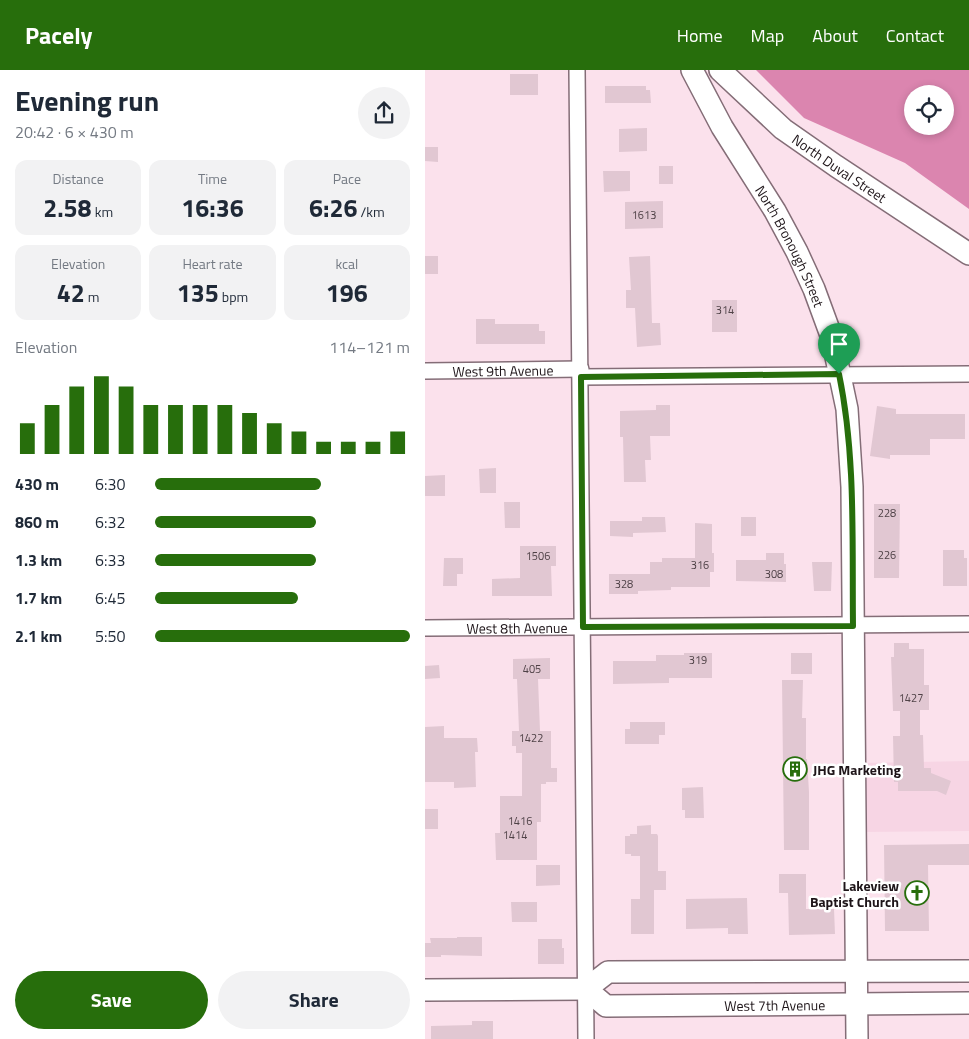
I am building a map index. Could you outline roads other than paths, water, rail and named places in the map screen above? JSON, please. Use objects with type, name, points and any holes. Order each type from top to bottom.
[{"type":"main road","name":"North Bronough Street","points":[[692,70],[723,127],[775,211],[814,289],[832,338],[847,409],[852,487],[857,1039]]},
{"type":"main road","name":"North Duval Street","points":[[720,70],[783,129],[969,254]]},
{"type":"main road","points":[[425,990],[586,989],[609,972],[968,971],[968,1003]]},
{"type":"main road","name":"West 7th Avenue","points":[[586,989],[606,1006],[968,1003]]},
{"type":"street","points":[[577,70],[586,1039]]},
{"type":"street","name":"West 9th Avenue","points":[[425,371],[969,374]]},
{"type":"street","name":"West 8th Avenue","points":[[425,628],[969,624]]},
{"type":"place","name":"JHG Marketing","points":[[795,769]]},
{"type":"place","name":"Lakeview Baptist Church","points":[[917,893]]}]
